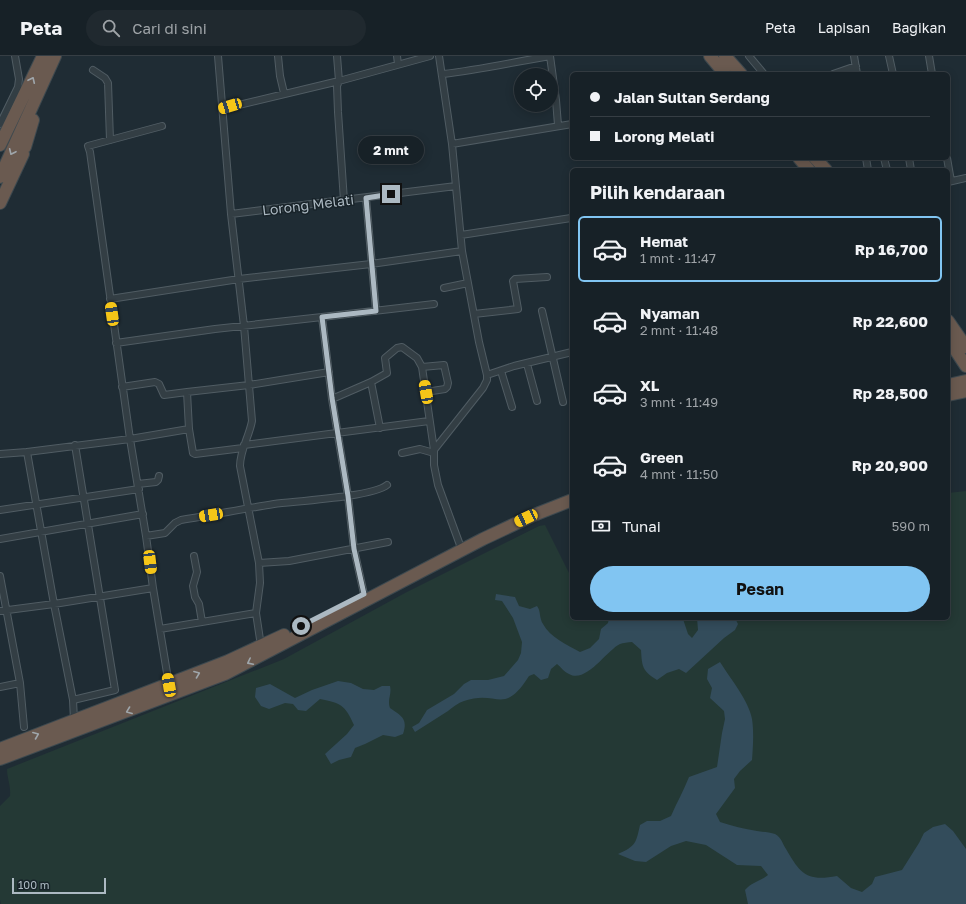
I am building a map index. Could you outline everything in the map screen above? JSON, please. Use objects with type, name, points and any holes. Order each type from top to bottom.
[{"type":"highway","points":[[0,145],[43,56]]},
{"type":"highway","points":[[0,177],[55,56]]},
{"type":"highway","points":[[710,56],[723,72]]},
{"type":"highway","points":[[725,56],[739,72]]},
{"type":"highway","points":[[0,203],[24,151],[44,80]]},
{"type":"highway","points":[[801,160],[807,168]]},
{"type":"highway","points":[[817,160],[824,168]]},
{"type":"highway","points":[[950,324],[966,347]]},
{"type":"highway","points":[[950,342],[964,363]]},
{"type":"highway","points":[[950,384],[966,380]]},
{"type":"highway","points":[[950,395],[966,391]]},
{"type":"highway","points":[[2,754],[225,674],[263,650],[364,594],[524,512],[570,495]]},
{"type":"highway","points":[[2,754],[74,720],[169,685],[228,661],[263,650],[497,532],[570,501]]},
{"type":"street","points":[[0,124],[18,87],[19,79],[15,56]]},
{"type":"street","points":[[218,56],[231,214],[244,326],[252,421],[250,433],[240,458],[240,466],[259,563],[260,583],[256,613],[263,650]]},
{"type":"street","points":[[278,56],[284,94]]},
{"type":"street","points":[[337,56],[339,81],[337,86],[338,112],[344,201]]},
{"type":"street","points":[[397,56],[398,64]]},
{"type":"street","points":[[222,109],[339,81],[430,56]]},
{"type":"street","points":[[434,451],[488,380],[462,251],[452,144],[443,74],[439,56]]},
{"type":"street","points":[[443,74],[487,68],[514,59],[551,56],[558,125]]},
{"type":"street","points":[[749,56],[762,72]]},
{"type":"street","points":[[854,56],[857,72]]},
{"type":"street","points":[[889,56],[893,72]]},
{"type":"street","points":[[929,56],[932,72]]},
{"type":"street","points":[[839,72],[856,66]]},
{"type":"street","points":[[93,70],[101,75],[108,83],[110,140]]},
{"type":"street","points":[[452,144],[570,124]]},
{"type":"street","points":[[162,126],[88,146],[122,387],[169,685]]},
{"type":"street","points":[[950,182],[966,178]]},
{"type":"street","name":"Lorong Melati","points":[[231,214],[456,186]]},
{"type":"street","points":[[366,198],[376,311]]},
{"type":"street","points":[[461,236],[570,218]]},
{"type":"street","points":[[110,299],[239,279],[371,264],[462,251]]},
{"type":"street","points":[[474,314],[518,309],[513,281],[515,279],[547,278]]},
{"type":"street","points":[[444,288],[468,283]]},
{"type":"street","points":[[116,343],[244,326],[434,304]]},
{"type":"street","points":[[542,311],[563,402]]},
{"type":"street","points":[[322,317],[332,398],[348,496],[354,549],[364,594]]},
{"type":"street","points":[[332,398],[371,382],[387,373],[385,358],[399,347],[402,347],[419,361],[422,367],[426,392],[434,451],[434,465],[438,485],[460,545]]},
{"type":"street","points":[[487,375],[514,366],[570,353]]},
{"type":"street","points":[[527,364],[537,401]]},
{"type":"street","points":[[422,367],[444,365],[448,383],[447,387],[444,389],[426,392]]},
{"type":"street","points":[[501,371],[512,407]]},
{"type":"street","points":[[122,387],[157,382],[164,394],[249,385],[329,372]]},
{"type":"street","points":[[371,382],[380,428]]},
{"type":"street","points":[[188,392],[189,429],[192,451],[195,454],[429,421]]},
{"type":"street","points":[[0,454],[130,439],[189,429]]},
{"type":"street","points":[[73,700],[115,690],[75,445]]},
{"type":"street","points":[[402,453],[420,449],[434,451]]},
{"type":"street","points":[[27,452],[73,700],[74,720]]},
{"type":"street","points":[[0,510],[138,487],[156,482],[159,476]]},
{"type":"street","points":[[146,536],[165,533],[175,523],[181,520],[273,504],[348,496],[380,490],[387,485]]},
{"type":"street","points":[[0,539],[143,514]]},
{"type":"street","points":[[259,563],[289,561],[388,542]]},
{"type":"street","points":[[194,556],[196,572],[193,586],[195,597],[199,604],[202,622]]},
{"type":"street","points":[[0,576],[3,610],[20,683],[24,727]]},
{"type":"street","points":[[3,610],[54,604],[153,588]]},
{"type":"street","points":[[160,628],[256,613]]},
{"type":"street","points":[[0,687],[20,683]]},
{"type":"green space","points":[[966,491],[966,904],[1,904],[0,806],[10,796],[7,769],[284,659],[405,593],[539,526],[545,525],[570,575],[570,620],[950,620],[950,493]]},
{"type":"water","points":[[496,594],[515,597],[519,606],[530,609],[537,606],[546,629],[559,640],[580,652],[590,648],[599,639],[601,629],[608,623],[609,620],[683,620],[688,634],[692,638],[698,630],[697,620],[736,620],[738,624],[735,630],[724,638],[686,673],[679,669],[667,673],[657,680],[648,674],[644,668],[641,650],[632,642],[624,643],[615,647],[596,665],[582,674],[576,676],[569,674],[557,664],[551,669],[548,678],[541,680],[534,674],[529,676],[513,696],[506,699],[475,698],[464,701],[415,732],[412,727],[419,723],[427,710],[454,694],[464,684],[471,680],[488,680],[504,676],[518,660],[521,653],[522,642],[513,618],[502,601],[495,600]]},
{"type":"water","points":[[720,662],[739,690],[747,705],[752,719],[753,734],[752,760],[734,779],[735,788],[716,814],[720,822],[775,834],[781,839],[800,870],[805,874],[818,878],[837,876],[851,888],[862,892],[872,884],[875,877],[902,870],[924,833],[933,827],[945,824],[953,831],[966,849],[966,904],[748,904],[745,890],[750,885],[768,875],[761,866],[737,865],[706,845],[686,841],[671,846],[646,862],[635,861],[618,854],[632,846],[636,840],[640,825],[647,821],[660,821],[671,816],[689,777],[717,767],[725,719],[724,711],[710,698],[712,688],[707,679],[708,669]]},
{"type":"water","points":[[338,681],[351,683],[363,689],[374,690],[382,686],[390,686],[390,708],[403,718],[405,725],[403,734],[395,737],[383,735],[355,748],[351,757],[331,764],[325,754],[347,734],[354,725],[348,713],[342,706],[320,699],[306,711],[298,710],[293,704],[285,703],[269,709],[261,706],[255,697],[256,688],[270,684],[295,698]]},
{"type":"route","points":[[301,626],[364,594],[354,549],[348,496],[332,398],[322,317],[376,311],[366,198],[391,194]]}]
